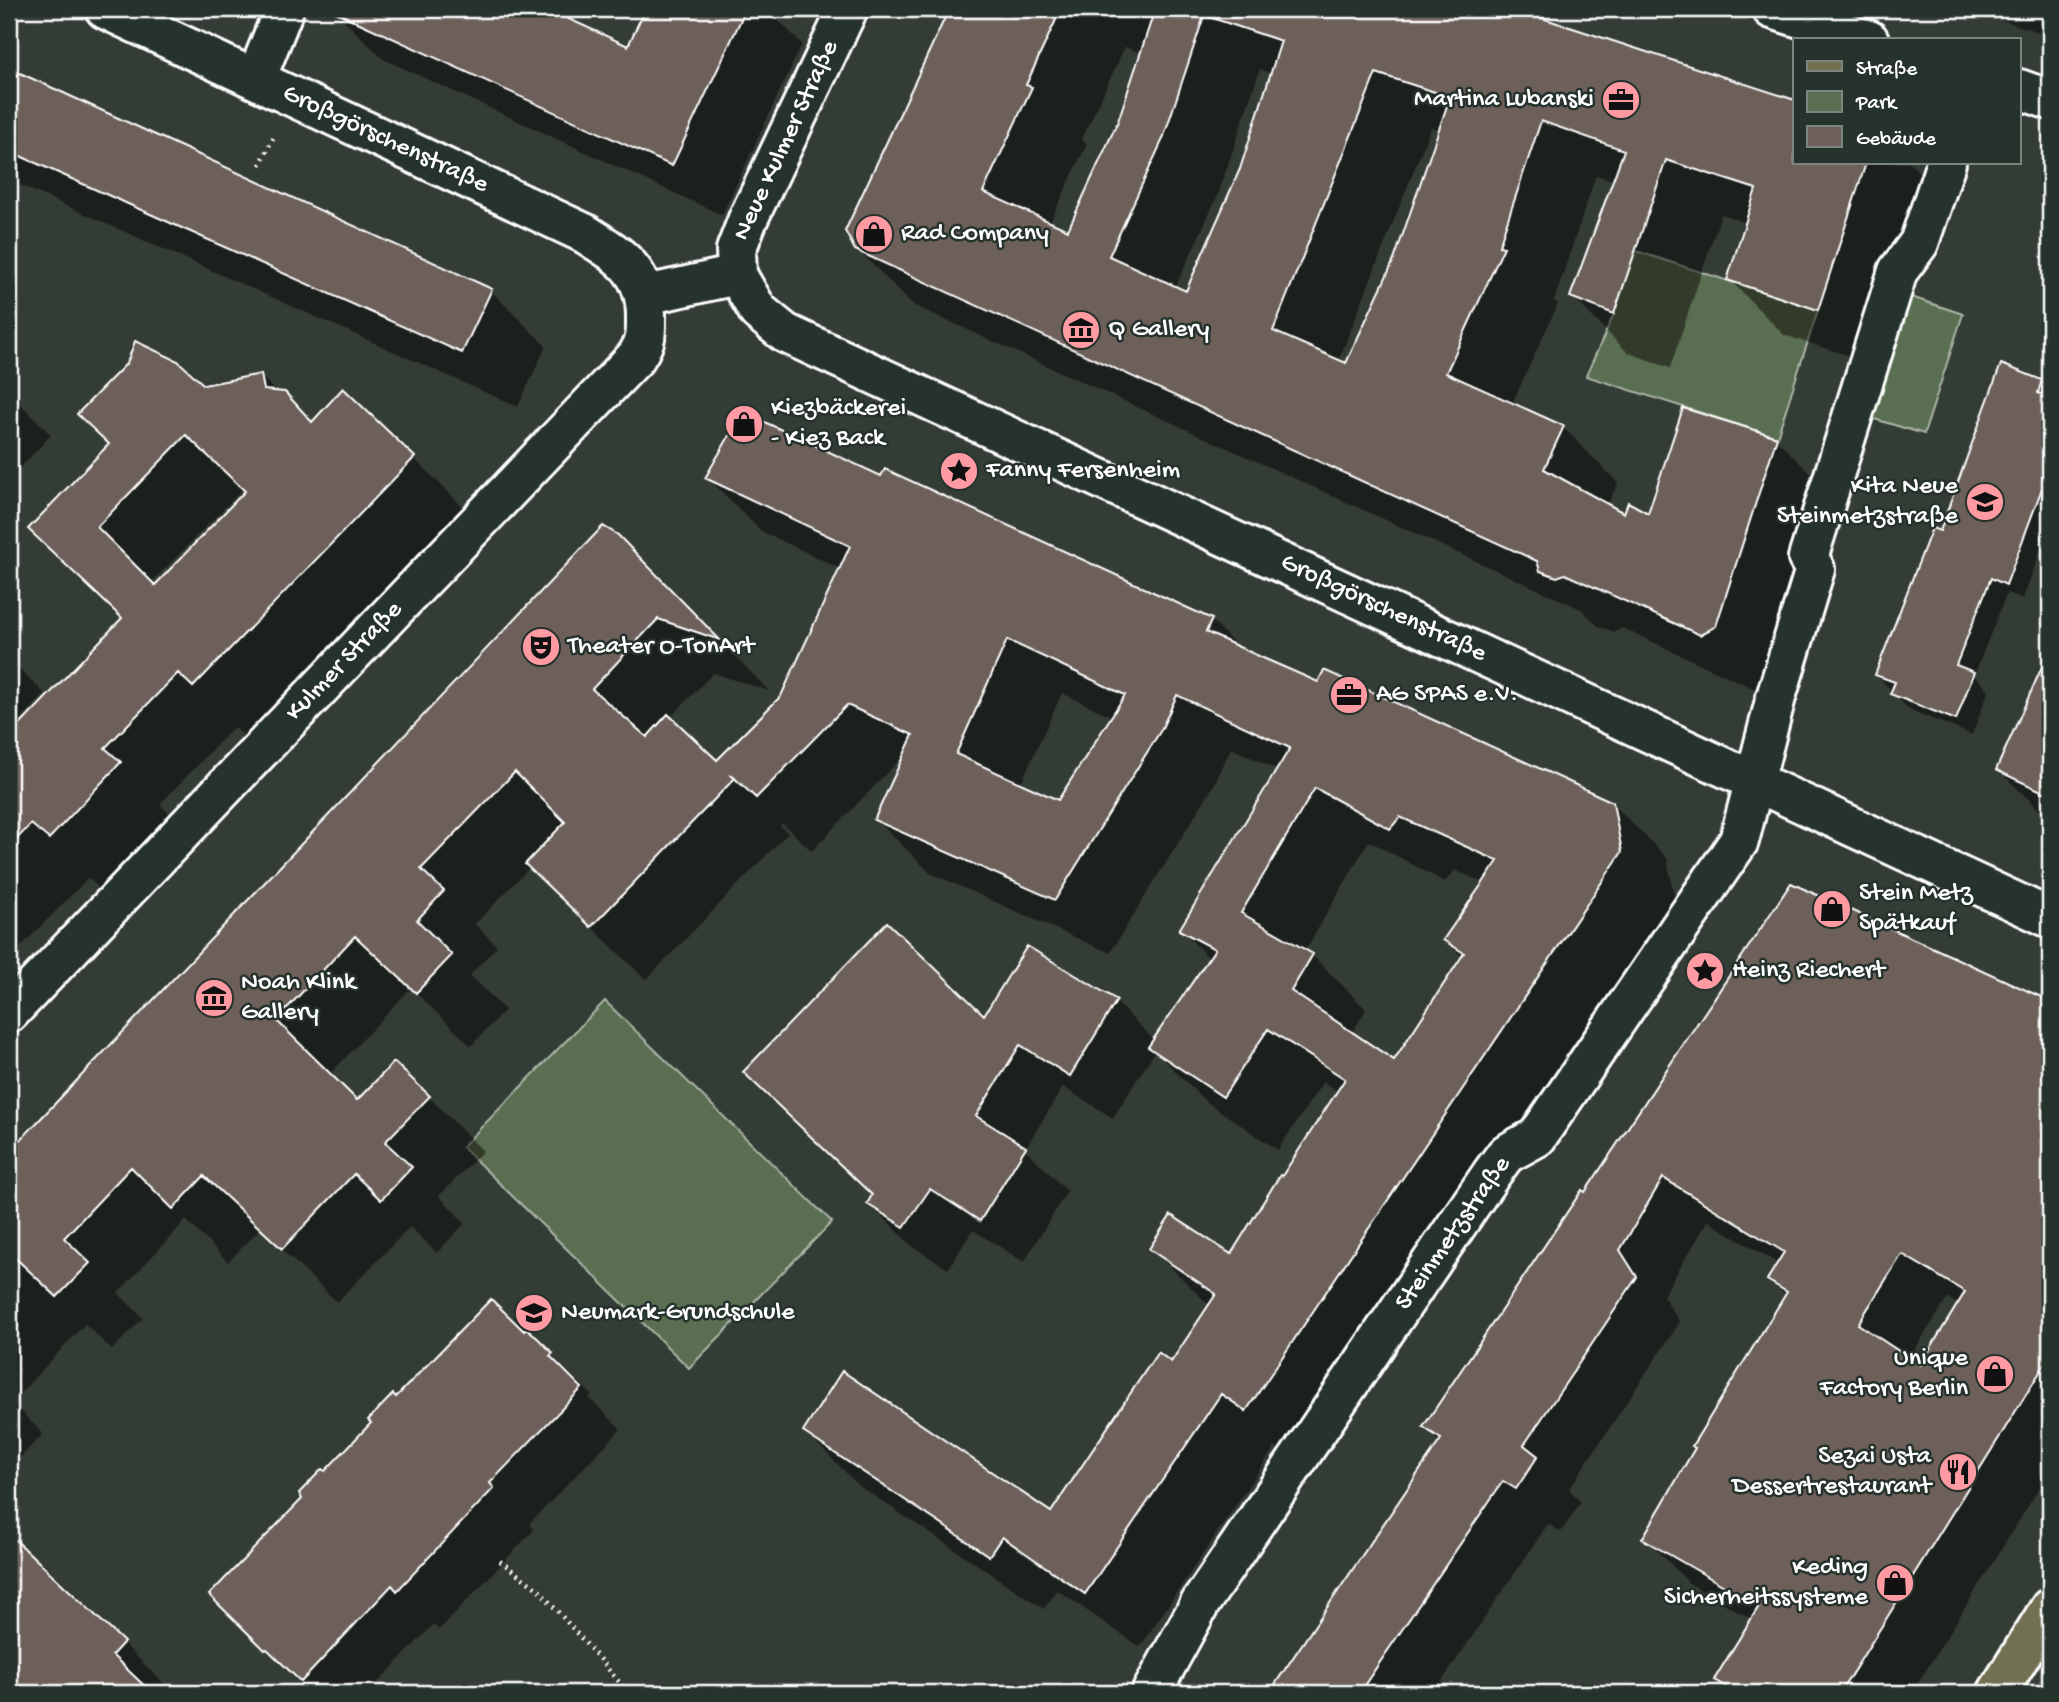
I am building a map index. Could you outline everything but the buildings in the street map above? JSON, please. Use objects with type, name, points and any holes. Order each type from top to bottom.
[{"type":"main road","points":[[1997,1693],[2050,1608]]},
{"type":"street","name":"Großgörschenstraße","points":[[105,9],[584,233],[610,249],[636,275],[646,295]]},
{"type":"street","points":[[256,79],[284,9]]},
{"type":"street","name":"Neue Kulmer Straße","points":[[737,275],[736,250],[745,225],[848,9]]},
{"type":"street","points":[[1772,9],[1863,38]]},
{"type":"street","points":[[2021,90],[2050,100]]},
{"type":"street","name":"Steinmetzstraße","points":[[1151,1693],[1201,1602],[1492,1173],[1506,1154],[1537,1138],[1739,841],[1776,697],[1815,569],[1808,558],[1898,271],[1919,243],[1946,164]]},
{"type":"street","name":"Großgörschenstraße","points":[[737,275],[758,312],[785,333],[2050,918]]},
{"type":"street","points":[[646,295],[737,275]]},
{"type":"street","name":"Kulmer Straße","points":[[9,1013],[636,357],[646,341],[646,295]]},
{"type":"path","points":[[500,1561],[539,1590],[629,1693]]},
{"type":"green space","points":[[1636,251],[1818,310],[1777,437],[1586,376],[1614,314]]},
{"type":"green space","points":[[1911,297],[1963,314],[1924,434],[1871,418]]},
{"type":"green space","points":[[605,1001],[832,1222],[689,1368],[462,1147]]},
{"type":"place","name":"Martina Lubanski","points":[[1621,100]]},
{"type":"place","name":"Rad Company","points":[[874,234]]},
{"type":"place","name":"Q Gallery","points":[[1081,330]]},
{"type":"place","name":"Kiezbäckerei - Kiez Back","points":[[744,424]]},
{"type":"place","name":"Fanny Fersenheim","points":[[959,471]]},
{"type":"place","name":"Kita Neue Steinmetzstraße","points":[[1985,502]]},
{"type":"place","name":"Theater O-TonArt","points":[[541,647]]},
{"type":"place","name":"AG SPAS e.V.","points":[[1349,695]]},
{"type":"place","name":"Stein Metz Spätkauf","points":[[1832,909]]},
{"type":"place","name":"Heinz Riechert","points":[[1705,971]]},
{"type":"place","name":"Noah Klink Gallery","points":[[214,998]]},
{"type":"place","name":"Neumark-Grundschule","points":[[534,1313]]},
{"type":"place","name":"Unique Factory Berlin","points":[[1995,1374]]},
{"type":"place","name":"Sezai Usta Dessertrestaurant","points":[[1958,1472]]},
{"type":"place","name":"Keding Sicherheitssysteme","points":[[1895,1583]]}]
